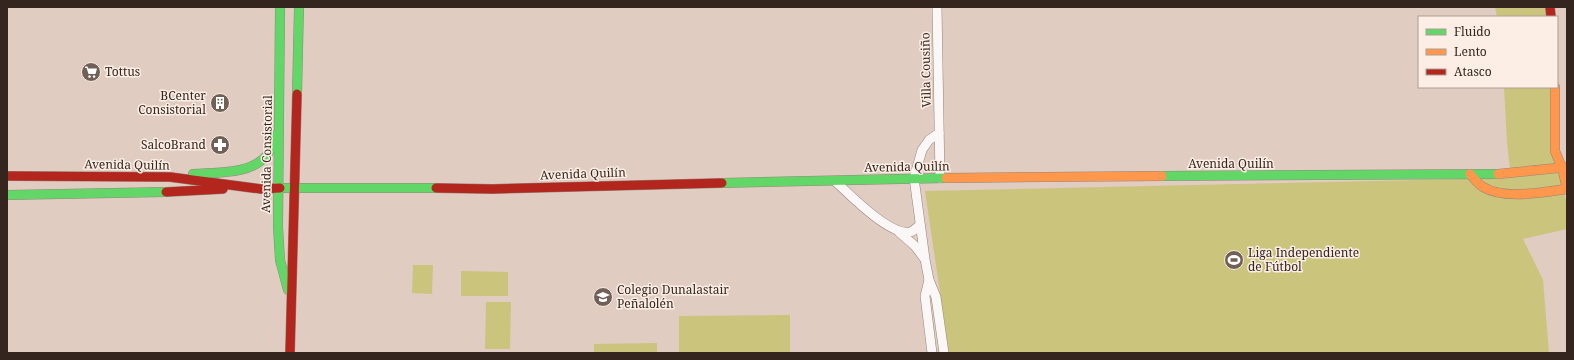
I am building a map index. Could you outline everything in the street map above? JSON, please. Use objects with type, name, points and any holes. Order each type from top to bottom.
[{"type":"street","name":"Avenida Consistorial","points":[[280,7],[278,188],[280,260],[290,300]]},
{"type":"street","name":"Avenida Consistorial","points":[[290,353],[290,300],[295,188],[299,7]]},
{"type":"street","name":"Villa Cousiño","points":[[937,7],[940,178]]},
{"type":"street","points":[[1470,174],[1476,182],[1494,192],[1567,189],[1562,106],[1558,84]]},
{"type":"street","points":[[1555,88],[1556,156],[1565,167]]},
{"type":"street","points":[[170,176],[239,169],[254,164],[265,157],[269,151],[279,122]]},
{"type":"street","points":[[939,133],[929,140],[922,150],[914,178],[925,259],[929,280],[936,297],[944,353]]},
{"type":"street","name":"Avenida Quilín","points":[[7,195],[161,192],[246,188],[492,188],[914,178],[1505,174],[1565,167]]},
{"type":"street","name":"Avenida Quilín","points":[[7,176],[170,176],[246,188]]},
{"type":"street","points":[[835,181],[870,213],[898,231],[915,246],[925,259]]},
{"type":"street","points":[[898,231],[912,232],[920,225]]},
{"type":"street","points":[[929,280],[925,296],[932,353]]},
{"type":"shaded area","points":[[1495,7],[1546,7],[1547,16],[1497,16]]},
{"type":"shaded area","name":"Liga Independiente de Fútbol","points":[[1504,88],[1554,88],[1559,169],[1567,205],[1567,229],[1523,239],[1543,280],[1549,353],[949,353],[925,191],[1511,178],[1507,142]]},
{"type":"shaded area","points":[[413,265],[433,265],[432,294],[412,293]]},
{"type":"shaded area","points":[[461,271],[508,272],[508,296],[461,296]]},
{"type":"shaded area","points":[[486,302],[511,302],[510,349],[485,349]]},
{"type":"shaded area","points":[[790,315],[790,353],[679,353],[679,316]]},
{"type":"shaded area","points":[[657,343],[657,353],[594,353],[594,344]]},
{"type":"traffic: fast","points":[[280,7],[278,227],[280,260],[288,290]]},
{"type":"traffic: fast","points":[[297,94],[299,7]]},
{"type":"traffic: fast","points":[[193,174],[233,171],[252,166],[267,155],[275,135]]},
{"type":"traffic: fast","points":[[1162,176],[1498,174]]},
{"type":"traffic: fast","points":[[722,183],[946,178]]},
{"type":"traffic: fast","points":[[280,188],[436,188]]},
{"type":"traffic: fast","points":[[7,195],[166,192]]},
{"type":"traffic: slow","points":[[1555,88],[1555,151],[1562,168],[1567,188]]},
{"type":"traffic: slow","points":[[1498,174],[1567,167]]},
{"type":"traffic: slow","points":[[1470,174],[1483,187],[1502,193],[1524,194],[1567,189]]},
{"type":"traffic: slow","points":[[946,178],[1162,176]]},
{"type":"traffic: jam","points":[[1550,7],[1551,16]]},
{"type":"traffic: jam","points":[[290,353],[297,94]]},
{"type":"traffic: jam","points":[[7,176],[170,177],[261,189],[280,188]]},
{"type":"traffic: jam","points":[[436,188],[492,189],[722,183]]},
{"type":"traffic: jam","points":[[166,192],[223,189]]},
{"type":"place","name":"Tottus","points":[[91,72]]},
{"type":"place","name":"BCenter Consistorial","points":[[220,103]]},
{"type":"place","name":"SalcoBrand","points":[[220,145]]},
{"type":"place","name":"Liga Independiente de Fútbol","points":[[1234,260]]},
{"type":"place","name":"Colegio Dunalastair Peñalolén","points":[[603,297]]}]
